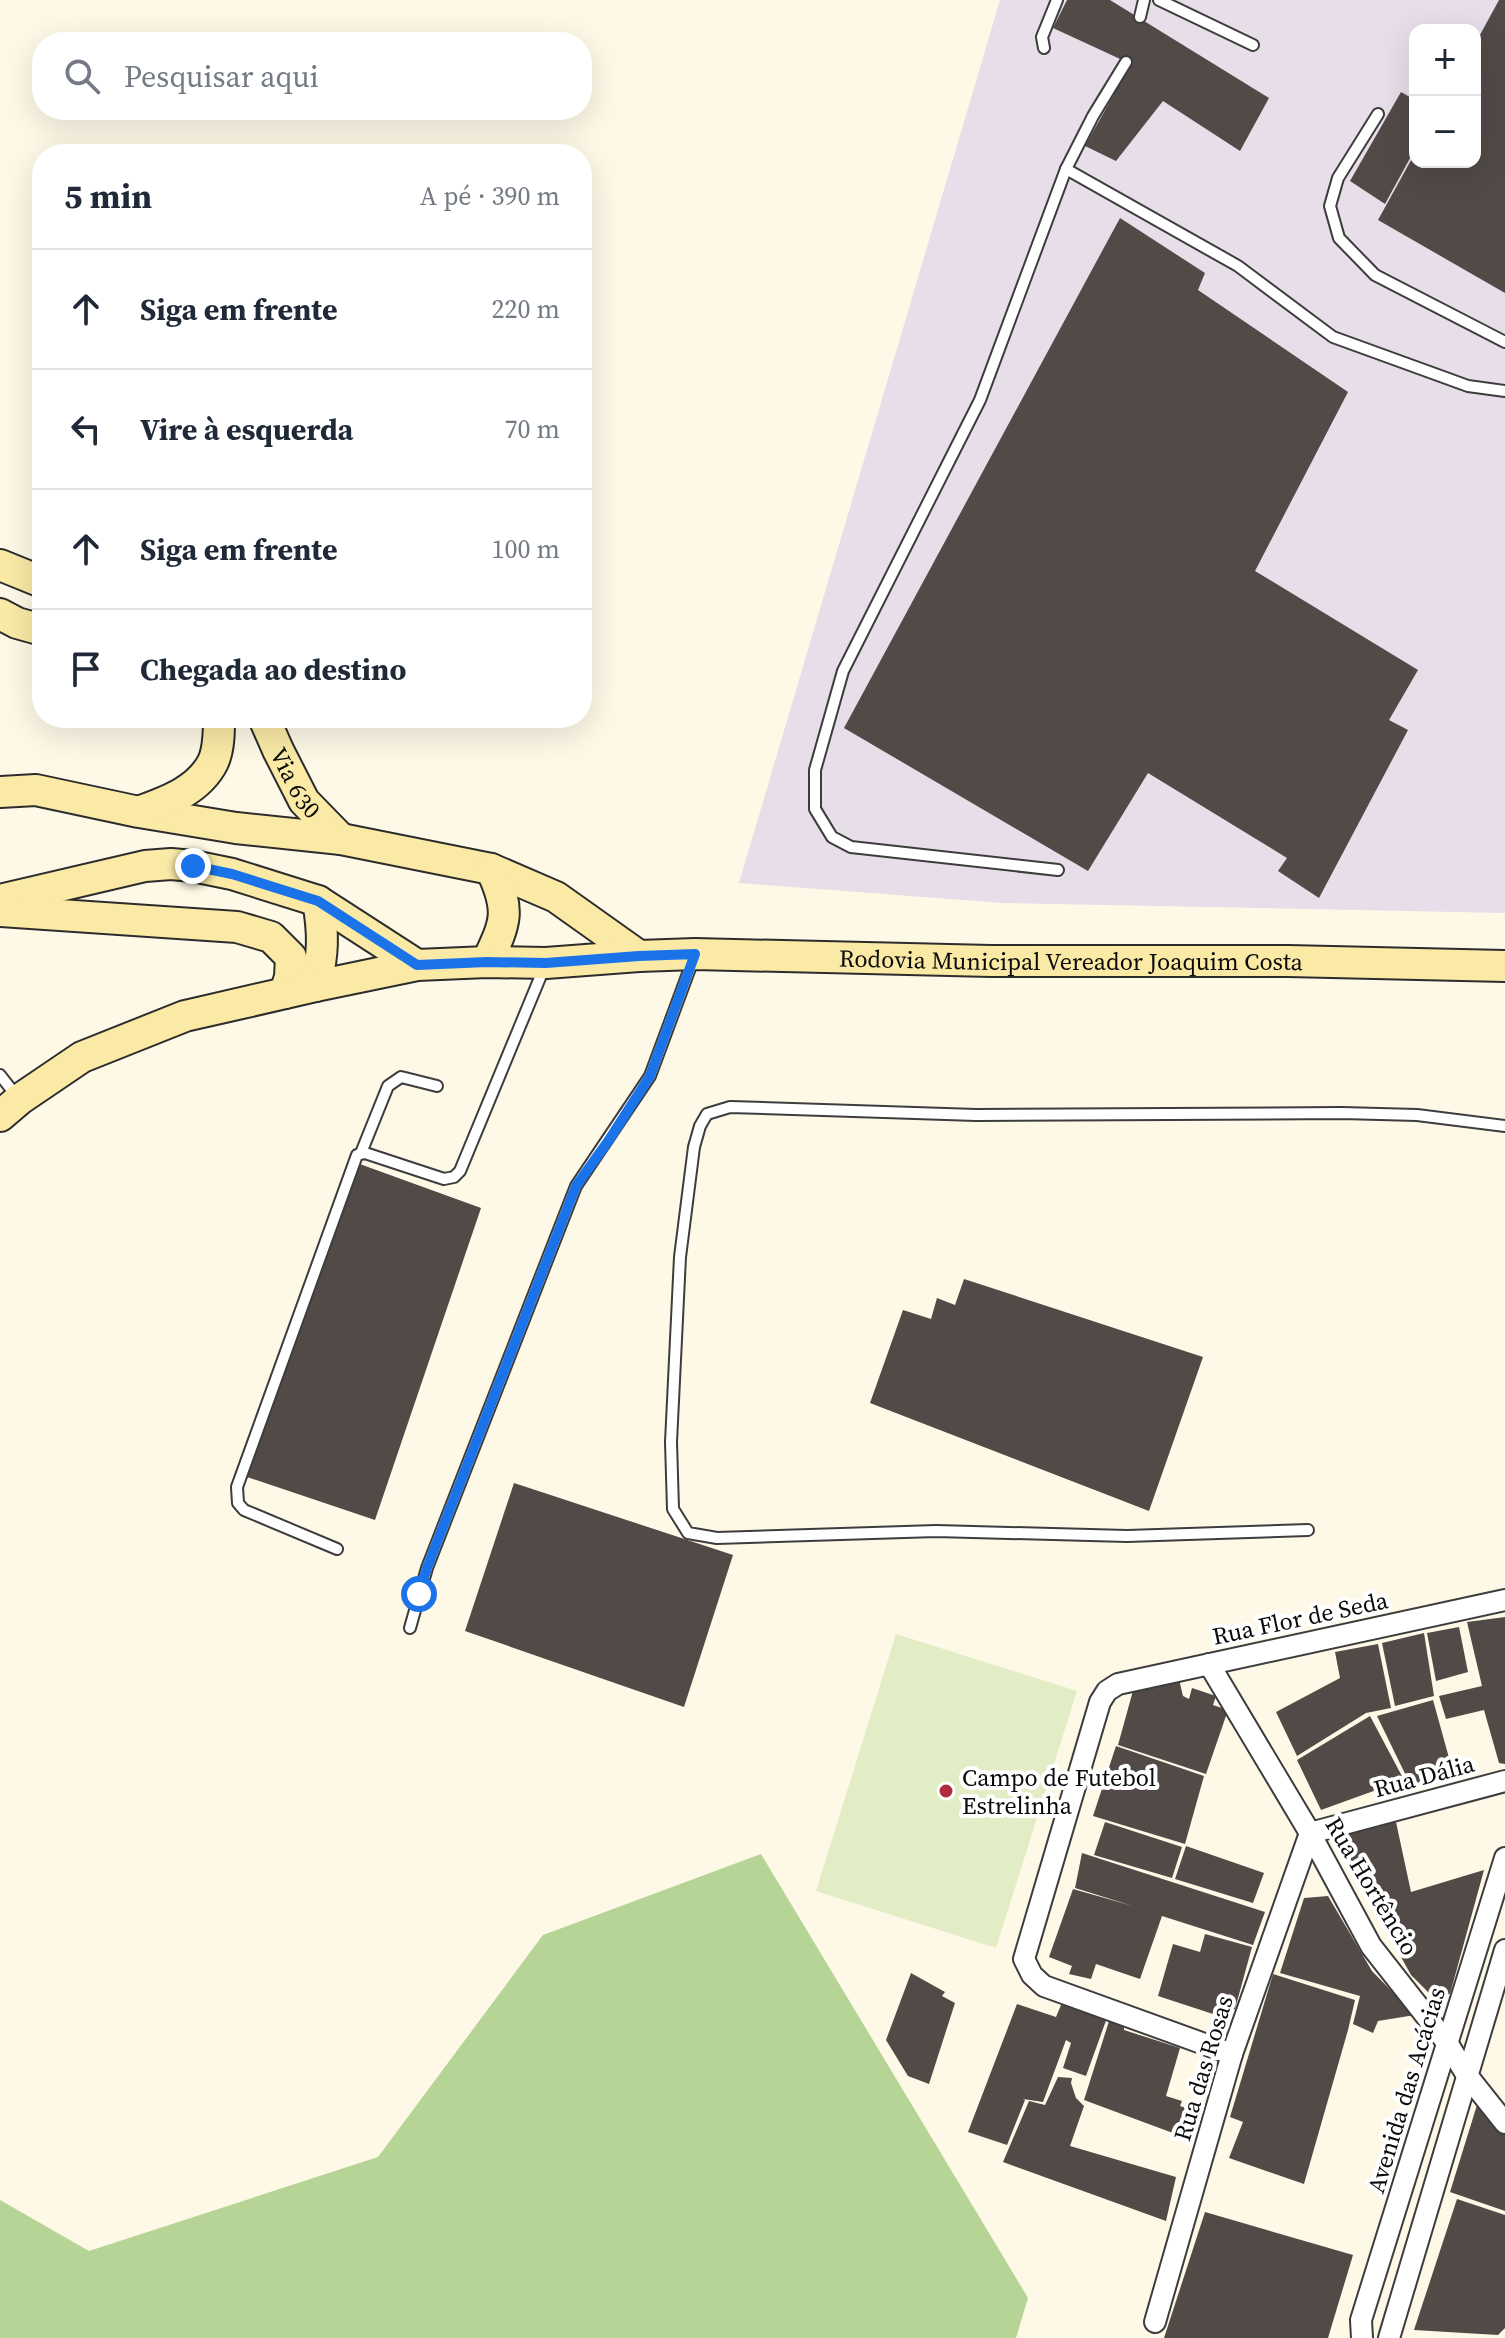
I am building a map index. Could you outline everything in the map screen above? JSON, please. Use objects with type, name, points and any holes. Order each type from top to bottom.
[{"type":"main road","points":[[0,565],[32,578]]},
{"type":"main road","points":[[0,614],[32,627]]},
{"type":"main road","points":[[139,812],[171,800],[198,782],[213,761],[218,728]]},
{"type":"main road","name":"Via 630","points":[[268,728],[304,801],[341,839]]},
{"type":"main road","points":[[0,792],[36,790],[139,812],[236,828],[341,839],[491,869],[556,897],[639,956]]},
{"type":"main road","points":[[0,900],[145,866],[171,864],[232,874],[318,901],[417,965]]},
{"type":"main road","points":[[487,962],[501,933],[504,917],[502,893],[491,869]]},
{"type":"main road","points":[[316,986],[323,953],[318,901]]},
{"type":"main road","points":[[0,911],[237,927],[271,937],[291,957],[285,993]]},
{"type":"main road","name":"Rodovia Municipal Vereador Joaquim Costa","points":[[417,965],[546,963],[695,954],[991,961],[1288,961],[1505,966]]},
{"type":"main road","points":[[10,1107],[82,1057],[185,1016],[417,965]]},
{"type":"street","name":"Rua Flor de Seda","points":[[1232,2054],[1044,1986],[1032,1975],[1024,1959],[1100,1702],[1107,1691],[1118,1684],[1505,1600]]},
{"type":"street","name":"Rua Hortêncio","points":[[1209,1664],[1310,1833],[1371,1946],[1505,2123]]},
{"type":"street","name":"Rua Dália","points":[[1310,1833],[1505,1781]]},
{"type":"street","name":"Rua das Rosas","points":[[1155,2322],[1232,2054],[1310,1833]]},
{"type":"street","name":"Avenida das Acácias","points":[[1362,2338],[1361,2320],[1505,1858]]},
{"type":"street","points":[[1389,2338],[1466,2074],[1497,2006],[1505,1950]]},
{"type":"street","points":[[1463,1996],[1497,2006]]},
{"type":"lane","points":[[1044,48],[1042,37],[1057,0]]},
{"type":"lane","points":[[1140,17],[1144,0]]},
{"type":"lane","points":[[1159,0],[1253,45]]},
{"type":"lane","points":[[1058,870],[851,847],[832,837],[815,809],[815,770],[843,671],[980,400],[1066,169],[1126,62]]},
{"type":"lane","points":[[1378,114],[1338,178],[1330,206],[1339,238],[1375,275],[1505,342]]},
{"type":"lane","points":[[1066,169],[1238,266],[1333,337],[1468,386],[1505,391]]},
{"type":"lane","points":[[410,1628],[427,1568],[576,1186],[650,1076],[695,954]]},
{"type":"lane","points":[[361,1153],[444,1179],[454,1177],[460,1171],[546,963]]},
{"type":"lane","points":[[0,1075],[10,1107]]},
{"type":"lane","points":[[337,1549],[244,1510],[238,1503],[237,1487],[357,1155],[361,1153],[388,1086],[401,1077],[437,1086]]},
{"type":"lane","points":[[1308,1530],[1127,1536],[936,1531],[717,1538],[688,1533],[673,1509],[671,1442],[680,1257],[694,1147],[700,1126],[707,1114],[730,1107],[976,1115],[1342,1113],[1417,1115],[1505,1126]]},
{"type":"shaded area","points":[[1000,0],[1505,0],[1505,913],[1002,903],[739,883]]},
{"type":"green space","name":"Campo de Futebol Estrelinha","points":[[896,1634],[1077,1691],[996,1948],[816,1891]]},
{"type":"green space","points":[[761,1854],[1028,2298],[1016,2338],[0,2338],[0,2200],[89,2251],[378,2157],[543,1935]]},
{"type":"building","points":[[1067,0],[1110,0],[1269,98],[1240,151],[1163,101],[1116,161],[1085,146],[1131,64],[1053,28]]},
{"type":"building","points":[[1499,0],[1505,0],[1505,293],[1378,220],[1409,164],[1409,168],[1481,168],[1481,33]]},
{"type":"building","points":[[1401,92],[1409,97],[1409,160],[1385,204],[1350,181]]},
{"type":"building","points":[[1120,218],[1205,273],[1198,290],[1348,392],[1255,571],[1418,670],[1389,720],[1408,730],[1319,898],[1278,871],[1287,858],[1148,773],[1088,871],[844,728]]},
{"type":"building","points":[[357,1163],[481,1208],[375,1520],[244,1476]]},
{"type":"building","points":[[964,1279],[1203,1357],[1149,1511],[870,1403],[903,1310],[931,1319],[937,1298],[955,1305]]},
{"type":"building","points":[[514,1483],[733,1555],[684,1707],[465,1631]]},
{"type":"building","points":[[1505,1617],[1505,1764],[1499,1763],[1484,1710],[1446,1719],[1439,1696],[1482,1686],[1467,1622]]},
{"type":"building","points":[[1459,1627],[1468,1672],[1436,1681],[1427,1633]]},
{"type":"building","points":[[1424,1633],[1434,1696],[1395,1706],[1382,1643]]},
{"type":"building","points":[[1378,1644],[1391,1708],[1366,1713],[1297,1756],[1276,1712],[1340,1678],[1335,1652]]},
{"type":"building","points":[[1179,1679],[1183,1696],[1189,1699],[1192,1688],[1216,1696],[1213,1705],[1228,1710],[1206,1774],[1118,1745],[1134,1687]]},
{"type":"building","points":[[1433,1700],[1454,1776],[1411,1786],[1377,1716]]},
{"type":"building","points":[[1370,1716],[1404,1780],[1321,1810],[1297,1760]]},
{"type":"building","points":[[1116,1746],[1204,1776],[1185,1844],[1093,1816]]},
{"type":"building","points":[[1105,1822],[1182,1847],[1172,1878],[1094,1855]]},
{"type":"building","points":[[1396,1822],[1411,1892],[1484,1870],[1450,1994],[1432,1996],[1411,1975],[1335,1838]]},
{"type":"building","points":[[1186,1846],[1264,1873],[1253,1903],[1175,1879]]},
{"type":"building","points":[[1082,1853],[1265,1912],[1253,1945],[1162,1916],[1140,1979],[1096,1964],[1091,1979],[1069,1974],[1072,1966],[1049,1957],[1073,1889],[1133,1906],[1075,1888]]},
{"type":"building","points":[[1328,1896],[1372,1971],[1415,2015],[1378,2021],[1373,2033],[1353,2024],[1360,1996],[1280,1973],[1304,1898]]},
{"type":"building","points":[[1205,1934],[1252,1947],[1235,2009],[1216,2015],[1158,1996],[1173,1944],[1200,1952]]},
{"type":"building","points":[[911,1973],[945,1992],[942,1996],[955,2003],[929,2084],[908,2076],[886,2040]]},
{"type":"building","points":[[1273,1974],[1355,2000],[1304,2184],[1229,2158],[1243,2122],[1230,2117]]},
{"type":"building","points":[[1064,1998],[1108,2015],[1086,2076],[1063,2068],[1071,2043],[1066,2040],[1043,2102],[1023,2099],[1007,2145],[968,2132],[1017,2004],[1056,2017]]},
{"type":"building","points":[[1110,2018],[1124,2022],[1124,2030],[1180,2048],[1166,2096],[1182,2101],[1180,2106],[1192,2110],[1188,2124],[1194,2126],[1189,2139],[1084,2100]]},
{"type":"building","points":[[1058,2077],[1072,2078],[1076,2098],[1084,2106],[1070,2146],[1176,2177],[1166,2221],[1003,2162],[1029,2101],[1045,2105]]},
{"type":"building","points":[[1477,2105],[1505,2135],[1505,2211],[1450,2192]]},
{"type":"building","points":[[1457,2199],[1505,2215],[1505,2328],[1498,2335],[1414,2330]]},
{"type":"building","points":[[1205,2212],[1353,2255],[1328,2338],[1164,2338]]},
{"type":"place","name":"Campo de Futebol Estrelinha","points":[[946,1791]]},
{"type":"route","points":[[193,866],[232,874],[318,901],[417,965],[546,963],[695,954],[650,1076],[576,1186],[419,1594]]}]
